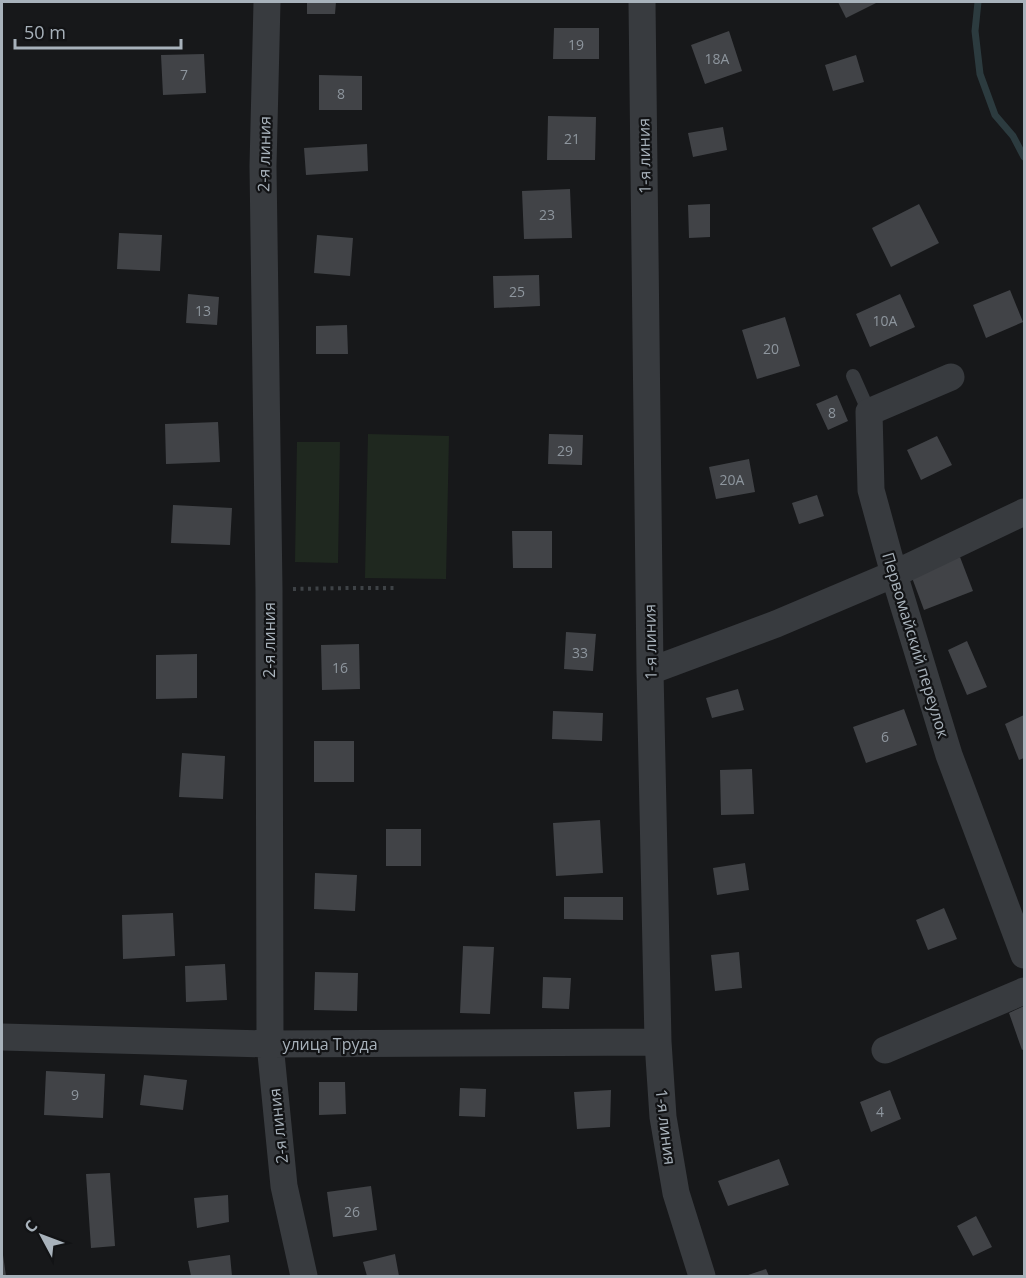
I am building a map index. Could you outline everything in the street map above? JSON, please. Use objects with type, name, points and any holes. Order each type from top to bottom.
[{"type":"street","name":"2-я линия","points":[[267,2],[263,166],[270,1044],[284,1186],[304,1276]]},
{"type":"street","name":"1-я линия","points":[[642,2],[650,671],[658,1042],[663,1117],[676,1193],[702,1276]]},
{"type":"street","points":[[869,412],[951,377]]},
{"type":"street","name":"Первомайский переулок","points":[[869,412],[871,490],[894,574],[949,755],[1024,955]]},
{"type":"street","points":[[650,671],[776,624],[894,574],[1024,512]]},
{"type":"street","points":[[885,1050],[1024,991]]},
{"type":"street","name":"улица Труда","points":[[2,1037],[270,1044],[658,1042]]},
{"type":"lane","points":[[853,376],[869,412]]},
{"type":"path","points":[[268,590],[397,588]]},
{"type":"shaded area","points":[[368,434],[449,436],[446,579],[365,578]]},
{"type":"shaded area","points":[[297,442],[340,442],[338,563],[295,562]]},
{"type":"building","points":[[307,2],[336,2],[335,14],[307,14]]},
{"type":"building","points":[[838,2],[875,2],[876,3],[846,18]]},
{"type":"building","points":[[554,28],[599,28],[599,59],[553,59]]},
{"type":"building","points":[[729,31],[742,71],[705,84],[691,45]]},
{"type":"building","points":[[204,54],[206,93],[163,95],[161,55]]},
{"type":"building","points":[[856,55],[864,82],[833,91],[825,65]]},
{"type":"building","points":[[319,75],[362,76],[362,110],[319,110]]},
{"type":"building","points":[[548,116],[596,117],[595,160],[547,160]]},
{"type":"building","points":[[723,127],[727,150],[693,157],[688,133]]},
{"type":"building","points":[[367,144],[368,171],[306,175],[304,148]]},
{"type":"building","points":[[570,189],[572,238],[524,239],[522,191]]},
{"type":"building","points":[[710,204],[710,237],[689,238],[688,205]]},
{"type":"building","points":[[919,204],[939,243],[891,267],[872,228]]},
{"type":"building","points":[[119,233],[162,235],[160,271],[117,269]]},
{"type":"building","points":[[317,235],[353,238],[350,276],[314,273]]},
{"type":"building","points":[[539,275],[540,306],[494,308],[493,276]]},
{"type":"building","points":[[1010,290],[1023,322],[986,338],[973,305]]},
{"type":"building","points":[[188,294],[219,297],[217,325],[186,323]]},
{"type":"building","points":[[900,294],[915,327],[870,347],[856,314]]},
{"type":"building","points":[[785,317],[800,366],[757,379],[742,330]]},
{"type":"building","points":[[347,325],[348,354],[316,354],[316,326]]},
{"type":"building","points":[[837,395],[848,421],[828,430],[816,404]]},
{"type":"building","points":[[218,422],[220,462],[166,464],[165,424]]},
{"type":"building","points":[[549,434],[583,435],[582,465],[548,464]]},
{"type":"building","points":[[937,436],[952,465],[921,480],[907,450]]},
{"type":"building","points":[[749,459],[755,492],[716,499],[709,467]]},
{"type":"building","points":[[817,495],[824,516],[799,524],[792,503]]},
{"type":"building","points":[[173,505],[232,508],[230,545],[171,543]]},
{"type":"building","points":[[512,531],[552,531],[552,568],[513,568]]},
{"type":"building","points":[[960,557],[973,591],[924,610],[911,575]]},
{"type":"building","points":[[566,632],[596,634],[593,671],[564,669]]},
{"type":"building","points":[[967,641],[987,687],[967,695],[948,650]]},
{"type":"building","points":[[359,644],[360,689],[322,690],[321,645]]},
{"type":"building","points":[[197,654],[197,698],[156,699],[156,655]]},
{"type":"building","points":[[738,689],[744,710],[712,718],[706,698]]},
{"type":"building","points":[[904,709],[917,745],[866,763],[853,727]]},
{"type":"building","points":[[553,711],[603,713],[602,741],[552,739]]},
{"type":"building","points":[[1024,715],[1024,758],[1019,760],[1005,724]]},
{"type":"building","points":[[314,741],[354,741],[354,782],[314,782]]},
{"type":"building","points":[[182,753],[225,756],[223,799],[179,797]]},
{"type":"building","points":[[752,769],[754,814],[721,815],[720,770]]},
{"type":"building","points":[[600,820],[603,873],[556,876],[553,823]]},
{"type":"building","points":[[386,829],[421,829],[421,866],[386,866]]},
{"type":"building","points":[[745,863],[749,890],[717,895],[713,868]]},
{"type":"building","points":[[315,873],[357,875],[355,911],[314,909]]},
{"type":"building","points":[[564,897],[623,897],[623,920],[564,919]]},
{"type":"building","points":[[944,908],[957,939],[928,950],[916,920]]},
{"type":"building","points":[[173,913],[175,956],[123,959],[122,915]]},
{"type":"building","points":[[463,946],[494,947],[490,1014],[460,1013]]},
{"type":"building","points":[[739,952],[742,988],[715,991],[711,955]]},
{"type":"building","points":[[225,964],[227,1000],[186,1002],[185,966]]},
{"type":"building","points":[[315,972],[358,973],[357,1011],[314,1010]]},
{"type":"building","points":[[543,977],[571,978],[569,1009],[542,1008]]},
{"type":"building","points":[[1024,1006],[1024,1049],[1022,1050],[1009,1013]]},
{"type":"building","points":[[46,1071],[105,1074],[103,1118],[44,1115]]},
{"type":"building","points":[[144,1075],[187,1080],[183,1110],[140,1105]]},
{"type":"building","points":[[319,1082],[345,1082],[346,1114],[319,1115]]},
{"type":"building","points":[[460,1088],[486,1089],[485,1117],[459,1116]]},
{"type":"building","points":[[611,1090],[610,1127],[577,1129],[574,1092]]},
{"type":"building","points":[[890,1090],[901,1119],[871,1132],[860,1102]]},
{"type":"building","points":[[779,1159],[789,1185],[728,1206],[718,1181]]},
{"type":"building","points":[[110,1173],[115,1246],[91,1248],[86,1174]]},
{"type":"building","points":[[371,1186],[377,1230],[333,1237],[327,1192]]},
{"type":"building","points":[[228,1195],[229,1222],[197,1228],[194,1198]]},
{"type":"building","points":[[976,1216],[992,1247],[973,1256],[957,1226]]},
{"type":"building","points":[[395,1254],[399,1276],[367,1276],[363,1262]]},
{"type":"building","points":[[3,1255],[6,1276],[2,1276]]},
{"type":"building","points":[[230,1255],[232,1276],[191,1276],[188,1261]]},
{"type":"building","points":[[766,1269],[769,1276],[745,1276]]},
{"type":"waterway","points":[[978,2],[975,31],[980,74],[995,115],[1013,136],[1024,157]]}]
